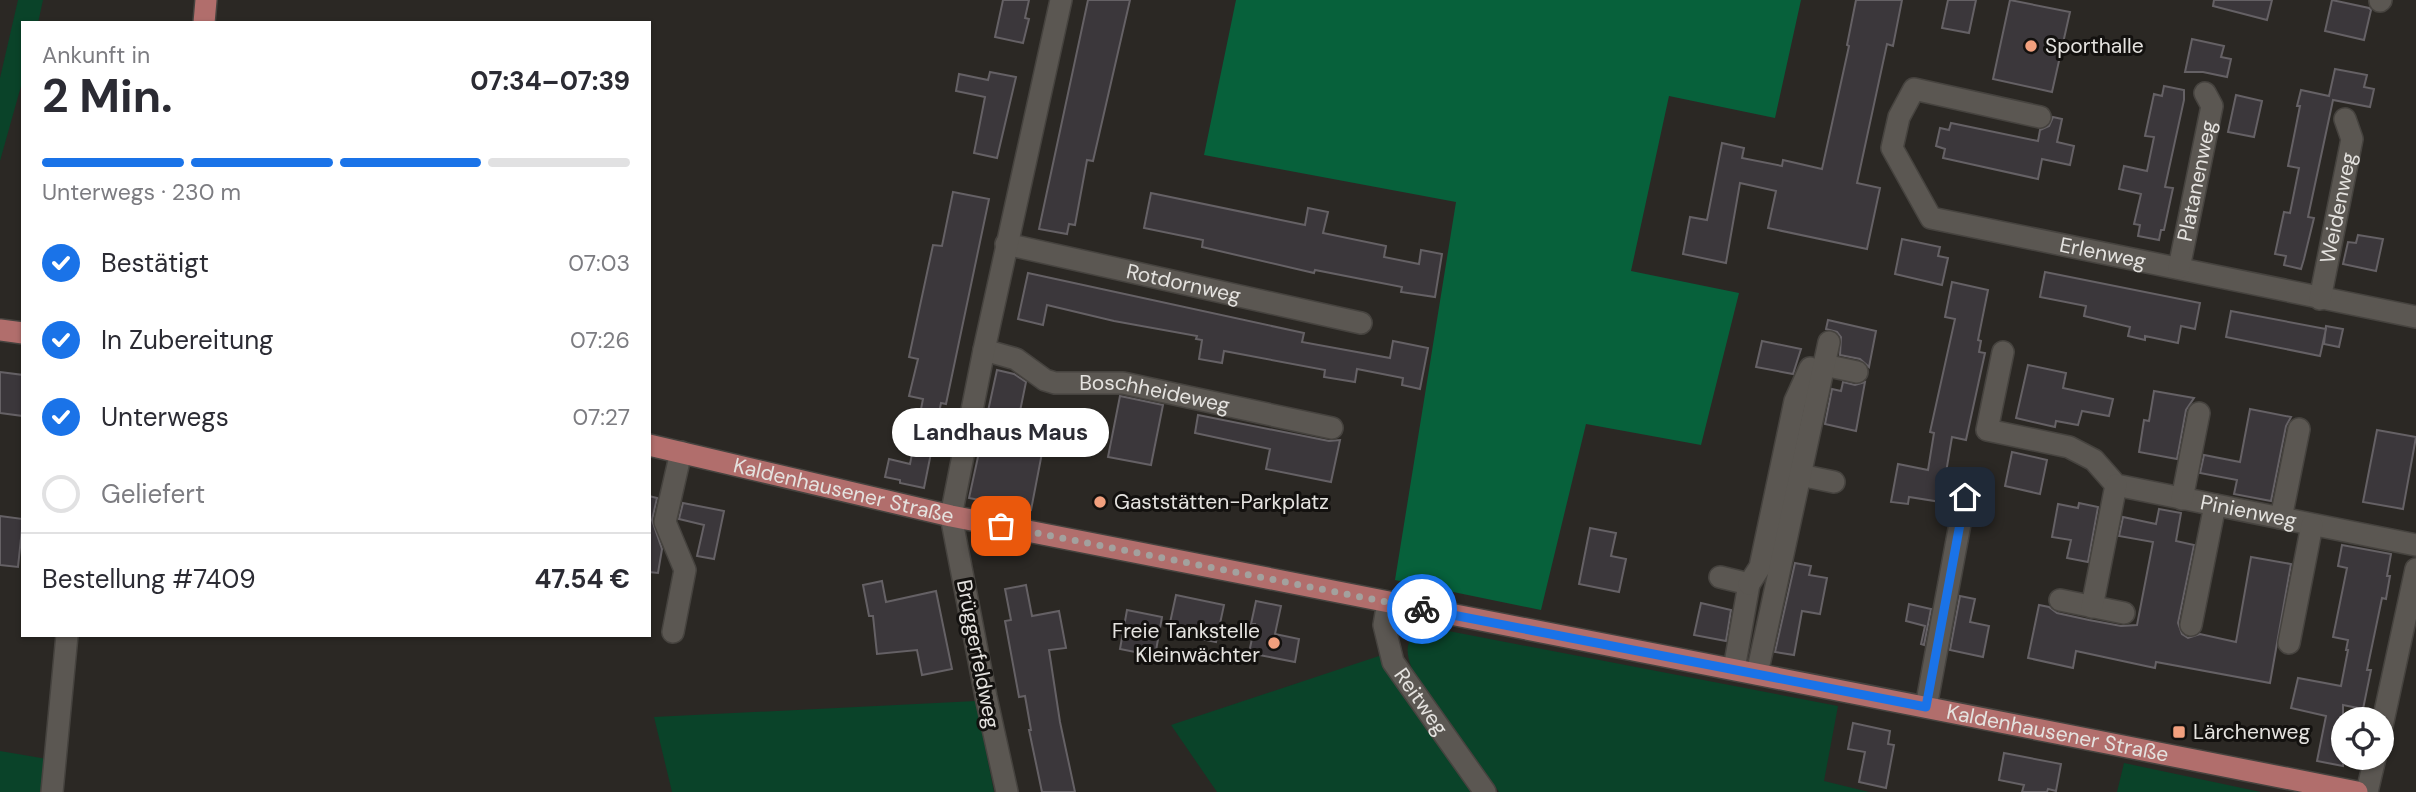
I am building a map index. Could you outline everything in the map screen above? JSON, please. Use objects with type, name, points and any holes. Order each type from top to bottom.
[{"type":"main road","points":[[204,21],[205,0]]},
{"type":"main road","points":[[0,330],[21,333]]},
{"type":"main road","name":"Kaldenhausener Straße","points":[[651,446],[951,516],[2357,792]]},
{"type":"street","points":[[951,516],[1006,244],[1060,0]]},
{"type":"street","name":"Erlenweg","points":[[2040,117],[1914,89],[1899,117],[1892,148],[1931,218],[2416,317]]},
{"type":"street","name":"Platanenweg","points":[[2179,268],[2212,106],[2205,93]]},
{"type":"street","name":"Weidenweg","points":[[2320,299],[2352,139],[2345,119]]},
{"type":"street","name":"Rotdornweg","points":[[1006,244],[1361,323]]},
{"type":"street","points":[[1734,669],[1749,584],[1760,567],[1795,401],[1829,342]]},
{"type":"street","name":"Boschheideweg","points":[[984,350],[1016,359],[1045,380],[1055,383],[1123,383],[1332,428]]},
{"type":"street","points":[[2003,352],[1987,430],[2069,447],[2094,460],[2116,485],[2092,607]]},
{"type":"street","points":[[1817,367],[1857,372]]},
{"type":"street","points":[[1758,674],[1800,475],[1817,367]]},
{"type":"street","points":[[2182,499],[2199,413]]},
{"type":"street","points":[[2281,518],[2299,429]]},
{"type":"street","points":[[673,632],[685,570],[665,522],[681,452]]},
{"type":"street","points":[[1800,475],[1834,482]]},
{"type":"street","name":"Pinienweg","points":[[2116,485],[2416,545]]},
{"type":"street","points":[[1926,707],[1965,497]]},
{"type":"street","points":[[2191,625],[2215,505]]},
{"type":"street","name":"Brüggerfeldweg","points":[[951,516],[1007,792]]},
{"type":"street","points":[[2289,643],[2312,524]]},
{"type":"street","points":[[2386,707],[2416,569]]},
{"type":"street","points":[[1720,577],[1749,584]]},
{"type":"street","points":[[2060,600],[2124,613]]},
{"type":"street","name":"Reitweg","points":[[1388,602],[1384,625],[1393,662],[1485,792]]},
{"type":"street","points":[[51,792],[67,637]]},
{"type":"street","points":[[2367,792],[2372,770]]},
{"type":"green space","points":[[18,0],[43,0],[38,21],[21,21],[21,86],[0,161],[0,78]]},
{"type":"green space","points":[[1236,0],[1801,0],[1775,118],[1669,96],[1631,271],[1739,293],[1701,445],[1586,424],[1541,610],[1395,580],[1456,202],[1204,155]]},
{"type":"green space","points":[[1433,628],[1838,706],[1824,781],[1869,792],[1499,792],[1412,669],[1408,654],[1409,642],[1417,634]]},
{"type":"green space","points":[[1382,655],[1478,792],[1217,792],[1171,725]]},
{"type":"green space","points":[[976,701],[994,792],[672,792],[654,717]]},
{"type":"green space","points":[[0,751],[47,759],[44,792],[0,792]]},
{"type":"green space","points":[[2124,763],[2261,792],[2117,792]]},
{"type":"building","points":[[1003,0],[1029,0],[1025,18],[1029,19],[1023,43],[995,37]]},
{"type":"building","points":[[1088,0],[1130,0],[1093,161],[1087,160],[1075,225],[1069,224],[1067,234],[1039,229]]},
{"type":"building","points":[[1856,0],[1902,0],[1893,46],[1887,44],[1857,183],[1880,188],[1867,249],[1768,228],[1776,191],[1740,183],[1726,263],[1683,254],[1690,217],[1707,220],[1722,143],[1744,148],[1742,158],[1782,166],[1783,160],[1822,169],[1849,46],[1847,45]]},
{"type":"building","points":[[1948,0],[1976,0],[1969,33],[1942,28]]},
{"type":"building","name":"Sporthalle","points":[[2010,0],[2070,12],[2052,92],[1993,79]]},
{"type":"building","points":[[2214,0],[2272,0],[2267,20],[2213,6]]},
{"type":"building","points":[[2332,0],[2371,10],[2364,40],[2325,31]]},
{"type":"building","points":[[2192,39],[2224,46],[2221,57],[2231,59],[2227,77],[2203,72],[2185,72]]},
{"type":"building","points":[[2335,69],[2367,75],[2364,87],[2374,89],[2370,107],[2333,100],[2308,217],[2314,218],[2301,269],[2284,265],[2286,256],[2275,254],[2284,212],[2290,213],[2299,168],[2288,166],[2300,106],[2297,106],[2301,90],[2329,96]]},
{"type":"building","points":[[990,72],[1016,77],[997,158],[974,153],[985,97],[956,91],[959,74],[988,80]]},
{"type":"building","points":[[2164,86],[2184,90],[2184,100],[2165,187],[2173,188],[2164,230],[2161,230],[2159,240],[2138,236],[2140,225],[2134,224],[2141,194],[2119,189],[2124,166],[2147,171],[2154,137],[2145,136],[2154,94],[2162,96]]},
{"type":"building","points":[[2236,95],[2262,101],[2254,137],[2228,132]]},
{"type":"building","points":[[2053,117],[2062,119],[2057,142],[2074,146],[2070,165],[2042,159],[2038,179],[1943,158],[1945,149],[1936,146],[1940,128],[1949,130],[1951,123],[2038,141],[2040,130],[2049,126]]},
{"type":"building","points":[[953,192],[989,199],[946,404],[941,403],[924,488],[885,477],[889,459],[910,464],[923,399],[909,396],[918,359],[909,357],[933,245],[942,246]]},
{"type":"building","points":[[1151,193],[1305,225],[1308,208],[1328,212],[1323,233],[1386,246],[1384,257],[1419,264],[1421,250],[1442,254],[1435,297],[1401,292],[1402,287],[1315,270],[1314,273],[1202,247],[1203,240],[1144,228]]},
{"type":"building","points":[[2358,235],[2383,239],[2376,271],[2343,264],[2348,242],[2356,243]]},
{"type":"building","points":[[1902,239],[1940,247],[1938,256],[1948,258],[1942,285],[1895,274]]},
{"type":"building","points":[[2045,272],[2200,303],[2195,329],[2181,326],[2178,343],[2145,336],[2145,340],[2128,336],[2130,327],[2084,316],[2086,306],[2040,297]]},
{"type":"building","points":[[1028,273],[1304,333],[1302,342],[1390,358],[1393,341],[1428,348],[1420,389],[1402,385],[1403,378],[1357,369],[1355,382],[1324,377],[1325,370],[1224,351],[1222,363],[1199,359],[1202,340],[1196,339],[1197,336],[1114,321],[1047,305],[1043,325],[1018,319]]},
{"type":"building","points":[[1952,282],[1988,290],[1978,340],[1981,341],[1979,352],[1985,353],[1966,440],[1952,437],[1941,502],[1909,497],[1908,504],[1891,502],[1898,464],[1928,470],[1934,433],[1930,432],[1955,319],[1945,317]]},
{"type":"building","points":[[2231,311],[2326,329],[2320,356],[2226,337]]},
{"type":"building","points":[[1828,320],[1876,331],[1869,367],[1860,359],[1840,355],[1841,337],[1837,332],[1826,329]]},
{"type":"building","points":[[2326,326],[2343,329],[2339,347],[2324,344]]},
{"type":"building","points":[[1762,341],[1801,349],[1793,374],[1756,367]]},
{"type":"building","points":[[2028,365],[2066,373],[2063,388],[2113,399],[2109,416],[2082,411],[2078,425],[2056,421],[2055,427],[2016,418]]},
{"type":"building","points":[[997,370],[1014,374],[1026,382],[1018,421],[1047,427],[1031,510],[969,498]]},
{"type":"building","points":[[0,372],[21,375],[21,416],[0,413]]},
{"type":"building","points":[[1843,382],[1855,385],[1865,382],[1856,431],[1825,424],[1832,389],[1841,391]]},
{"type":"building","points":[[2154,391],[2194,398],[2186,410],[2177,459],[2139,452],[2144,420],[2149,421]]},
{"type":"building","points":[[1120,396],[1163,405],[1151,465],[1108,457]]},
{"type":"building","points":[[2250,409],[2291,417],[2286,426],[2271,501],[2234,494],[2237,480],[2200,473],[2204,455],[2240,462]]},
{"type":"building","points":[[1198,415],[1329,441],[1340,440],[1331,482],[1266,469],[1270,449],[1195,433]]},
{"type":"building","points":[[2377,430],[2416,437],[2403,509],[2363,502]]},
{"type":"building","points":[[2012,452],[2047,460],[2040,494],[2005,486]]},
{"type":"building","points":[[651,496],[657,498],[652,520],[662,549],[658,573],[651,572]]},
{"type":"building","points":[[683,503],[724,511],[714,559],[697,556],[704,525],[679,519]]},
{"type":"building","points":[[2079,503],[2098,507],[2088,562],[2067,558],[2071,540],[2052,537],[2058,504],[2078,508]]},
{"type":"building","points":[[2159,509],[2181,513],[2176,541],[2194,545],[2178,623],[2182,634],[2188,638],[2200,634],[2236,642],[2251,557],[2291,564],[2270,683],[2156,662],[2155,668],[2076,651],[2073,668],[2028,658],[2039,605],[2049,607],[2057,613],[2089,620],[2121,626],[2137,625],[2153,542],[2119,536],[2123,517],[2156,524]]},
{"type":"building","points":[[0,516],[21,519],[18,567],[0,565]]},
{"type":"building","points":[[1590,528],[1616,533],[1611,556],[1626,559],[1619,592],[1579,584]]},
{"type":"building","points":[[2342,545],[2391,554],[2386,599],[2382,598],[2367,670],[2371,670],[2363,707],[2331,707],[2331,764],[2317,761],[2326,716],[2291,708],[2298,678],[2341,686],[2348,640],[2333,637],[2347,568],[2338,566]]},
{"type":"building","points":[[1795,563],[1811,566],[1809,575],[1827,578],[1820,614],[1802,611],[1794,655],[1775,652]]},
{"type":"building","points":[[882,581],[886,602],[936,591],[952,669],[922,675],[917,650],[877,654],[873,616],[869,616],[863,585]]},
{"type":"building","points":[[1026,585],[1032,616],[1059,611],[1066,648],[1049,650],[1060,722],[1075,792],[1042,792],[1025,696],[1019,697],[1005,621],[1011,620],[1005,589]]},
{"type":"building","points":[[1176,595],[1224,605],[1216,642],[1168,632]]},
{"type":"building","points":[[1960,596],[1975,599],[1970,622],[1989,626],[1983,657],[1950,650]]},
{"type":"building","points":[[1256,601],[1281,606],[1275,634],[1299,639],[1295,662],[1249,653]]},
{"type":"building","points":[[1701,603],[1731,610],[1726,641],[1694,635]]},
{"type":"building","points":[[1909,604],[1931,609],[1924,645],[1921,644],[1925,626],[1906,621]]},
{"type":"building","points":[[1127,610],[1162,617],[1155,656],[1120,649]]},
{"type":"building","points":[[1853,723],[1890,731],[1888,744],[1894,745],[1886,788],[1859,782],[1865,752],[1848,749]]},
{"type":"building","points":[[2004,753],[2061,764],[2056,791],[2048,789],[2047,792],[2022,792],[2024,785],[1999,780]]},
{"type":"way so far","points":[[1001,526],[1422,609]]},
{"type":"place","name":"Sporthalle","points":[[2031,46]]},
{"type":"place","name":"Gaststätten-Parkplatz","points":[[1100,502]]},
{"type":"place","name":"Landhaus Maus","points":[[1001,526]]},
{"type":"place","name":"Freie Tankstelle Kleinwächter","points":[[1274,643]]},
{"type":"place","name":"Lärchenweg","points":[[2179,732]]},
{"type":"route","points":[[1422,609],[1926,707],[1965,497]]}]
